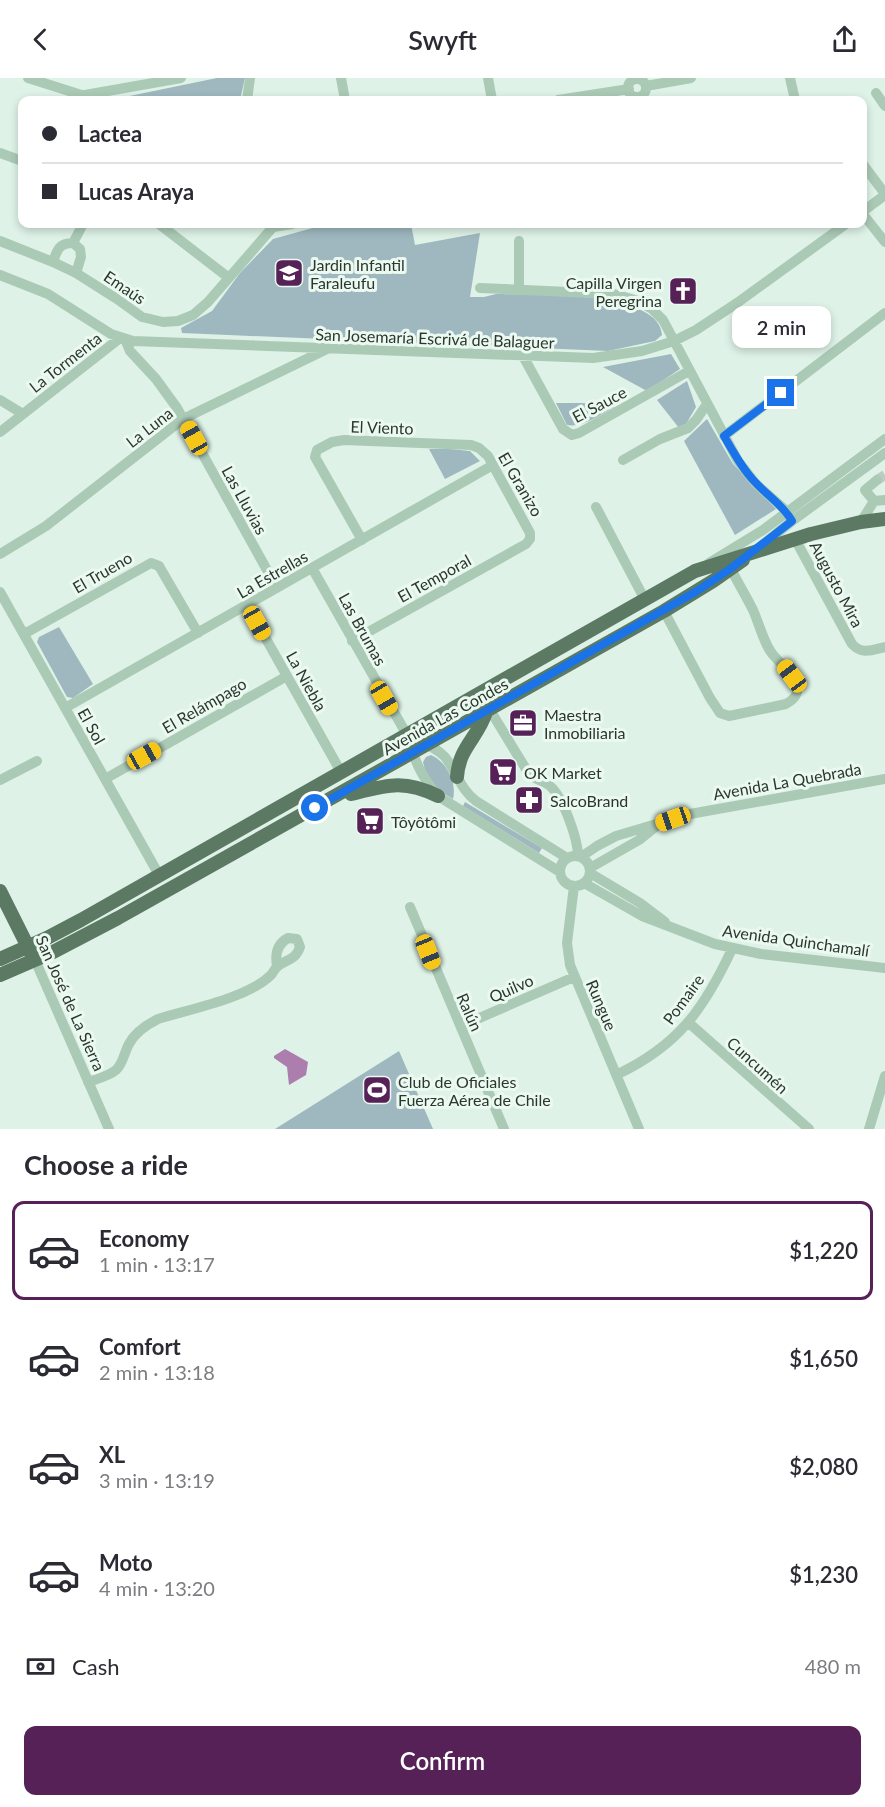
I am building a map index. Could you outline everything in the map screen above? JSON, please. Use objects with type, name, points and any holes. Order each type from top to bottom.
[{"type":"main road","points":[[695,571],[795,539],[861,522],[885,519]]},
{"type":"main road","name":"Avenida Las Condes","points":[[0,959],[32,954],[118,918],[664,611],[752,553]]},
{"type":"main road","name":"Avenida Las Condes","points":[[0,975],[32,954],[54,935],[695,571]]},
{"type":"main road","points":[[459,781],[461,755],[488,711]]},
{"type":"main road","points":[[332,799],[400,784],[416,786],[438,796]]},
{"type":"main road","name":"San José de La Sierra","points":[[0,891],[32,954]]},
{"type":"street","points":[[28,78],[85,95],[181,78]]},
{"type":"street","points":[[248,96],[250,78]]},
{"type":"street","points":[[341,78],[344,96]]},
{"type":"street","points":[[488,78],[491,96]]},
{"type":"street","points":[[634,96],[628,89],[630,82],[636,78],[642,80],[646,86],[645,93],[641,96]]},
{"type":"street","points":[[646,86],[691,78]]},
{"type":"street","points":[[790,78],[794,96]]},
{"type":"street","points":[[583,96],[628,89]]},
{"type":"street","points":[[876,93],[885,106]]},
{"type":"street","points":[[0,153],[18,160]]},
{"type":"street","points":[[867,170],[885,194],[867,208]]},
{"type":"street","points":[[867,219],[885,242]]},
{"type":"street","points":[[73,243],[81,228]]},
{"type":"street","points":[[164,228],[229,278]]},
{"type":"street","name":"Emaús","points":[[0,241],[76,273],[142,317],[163,322],[178,321],[193,315],[208,302],[270,228]]},
{"type":"street","name":"San Josemaría Escrivá de Balaguer","points":[[0,275],[48,294],[103,329],[122,338],[142,342],[524,357],[609,357],[642,351],[674,340],[716,318],[840,228]]},
{"type":"street","points":[[519,241],[519,289]]},
{"type":"street","points":[[53,262],[58,247],[65,243],[73,243],[80,249],[81,257],[76,273]]},
{"type":"street","points":[[480,288],[606,293],[631,298],[652,309],[663,320],[738,461],[751,478],[790,517]]},
{"type":"street","points":[[724,436],[885,313]]},
{"type":"street","name":"La Tormenta","points":[[0,432],[122,338]]},
{"type":"street","name":"Las Lluvias","points":[[122,338],[130,351],[165,391],[183,419],[277,588]]},
{"type":"street","name":"La Luna","points":[[0,554],[33,536],[183,419],[330,348]]},
{"type":"street","name":"El Sauce","points":[[524,357],[562,429],[572,435],[689,371]]},
{"type":"street","points":[[0,400],[23,414]]},
{"type":"street","points":[[623,460],[660,439],[688,428],[707,404]]},
{"type":"street","name":"Avenida Las Condes","points":[[752,553],[790,517],[885,439]]},
{"type":"street","name":"El Viento","points":[[362,540],[316,460],[317,450],[332,442],[344,440],[471,445],[479,448]]},
{"type":"street","name":"El Granizo","points":[[479,448],[494,465],[529,530],[530,539]]},
{"type":"street","name":"Avenida Las Condes","points":[[695,571],[841,486],[885,453]]},
{"type":"street","name":"La Estrellas","points":[[65,708],[494,465]]},
{"type":"street","points":[[864,490],[878,480]]},
{"type":"street","points":[[841,486],[864,490],[880,501],[861,522]]},
{"type":"street","points":[[596,507],[645,600]]},
{"type":"street","name":"El Temporal","points":[[352,641],[526,544],[530,539]]},
{"type":"street","name":"Augusto Mira","points":[[795,539],[852,644],[864,651],[885,647]]},
{"type":"street","name":"El Trueno","points":[[24,634],[151,563],[159,566],[198,633]]},
{"type":"street","name":"Las Brumas","points":[[312,568],[407,735]]},
{"type":"street","points":[[664,611],[720,713],[729,716],[792,701],[796,697],[797,683],[782,662],[772,654],[752,608],[730,569]]},
{"type":"street","name":"El Sol","points":[[0,592],[159,875]]},
{"type":"street","name":"La Niebla","points":[[247,605],[341,772]]},
{"type":"street","name":"El Relámpago","points":[[105,779],[287,676]]},
{"type":"street","points":[[488,711],[529,774],[534,779],[548,784],[554,790],[576,838],[576,857]]},
{"type":"street","points":[[407,735],[444,756],[467,795],[588,864],[590,870],[579,884],[565,881],[560,872],[438,796],[422,777],[407,735]]},
{"type":"street","points":[[0,780],[37,761]]},
{"type":"street","name":"Avenida La Quebrada","points":[[576,857],[616,836],[690,814],[885,779]]},
{"type":"street","points":[[451,803],[460,797],[462,792],[459,781]]},
{"type":"street","name":"Avenida La Quebrada","points":[[590,870],[639,840],[659,824]]},
{"type":"street","points":[[560,872],[563,862],[576,857]]},
{"type":"street","name":"Avenida Quinchamalí","points":[[590,870],[670,926]]},
{"type":"street","name":"Avenida Quinchamalí","points":[[579,884],[633,912],[732,949],[885,968]]},
{"type":"street","name":"Rungue","points":[[579,884],[567,943],[569,959],[574,977],[639,1129]]},
{"type":"street","name":"Ralún","points":[[410,907],[504,1129]]},
{"type":"street","name":"Pomaire","points":[[616,1075],[656,1052],[689,1023],[714,986],[732,949]]},
{"type":"street","name":"San José de La Sierra","points":[[32,954],[109,1129]]},
{"type":"street","points":[[88,1082],[119,1068],[129,1043],[146,1025],[158,1019],[236,996],[259,985],[273,974],[277,966]]},
{"type":"street","name":"Quilvo","points":[[460,1026],[574,977]]},
{"type":"street","name":"Cuncumén","points":[[689,1023],[808,1129]]},
{"type":"street","points":[[869,1129],[885,1076]]},
{"type":"shaded area","points":[[217,78],[245,78],[241,96],[129,96]]},
{"type":"shaded area","points":[[313,228],[412,228],[415,245],[480,233],[470,297],[496,294],[562,295],[617,302],[640,309],[656,320],[662,335],[655,341],[608,351],[182,333],[181,328],[212,311],[240,273],[273,239]]},
{"type":"shaded area","points":[[671,354],[680,369],[647,391],[603,367]]},
{"type":"shaded area","points":[[687,381],[696,407],[686,424],[679,428],[657,400]]},
{"type":"shaded area","points":[[556,403],[615,407],[586,422],[567,425]]},
{"type":"shaded area","points":[[707,419],[733,464],[776,509],[735,535],[684,441]]},
{"type":"shaded area","points":[[429,449],[470,451],[480,461],[445,479]]},
{"type":"shaded area","points":[[59,627],[93,684],[73,698],[67,697],[37,642],[39,637]]},
{"type":"shaded area","points":[[431,755],[442,763],[452,780],[453,799],[438,789],[427,774],[423,762]]},
{"type":"shaded area","points":[[465,802],[542,848],[539,853],[463,806]]},
{"type":"shaded area","points":[[285,1049],[308,1062],[306,1075],[289,1085],[287,1067],[274,1058]]},
{"type":"shaded area","name":"Club de Oficiales Fuerza Aérea de Chile","points":[[399,1051],[433,1129],[275,1129]]},
{"type":"tunnel","points":[[877,480],[885,475]]},
{"type":"place","name":"Jardin Infantil Faraleufu","points":[[289,273]]},
{"type":"place","name":"Capilla Virgen Peregrina","points":[[683,291]]},
{"type":"place","name":"Maestra Inmobiliaria","points":[[523,723]]},
{"type":"place","name":"OK Market","points":[[503,772]]},
{"type":"place","name":"SalcoBrand","points":[[529,800]]},
{"type":"place","name":"Tôyôtômi","points":[[370,821]]},
{"type":"place","name":"Club de Oficiales Fuerza Aérea de Chile","points":[[377,1090]]},
{"type":"route","points":[[315,808],[664,611],[730,569],[792,521],[783,508],[751,478],[724,436],[781,393]]}]
